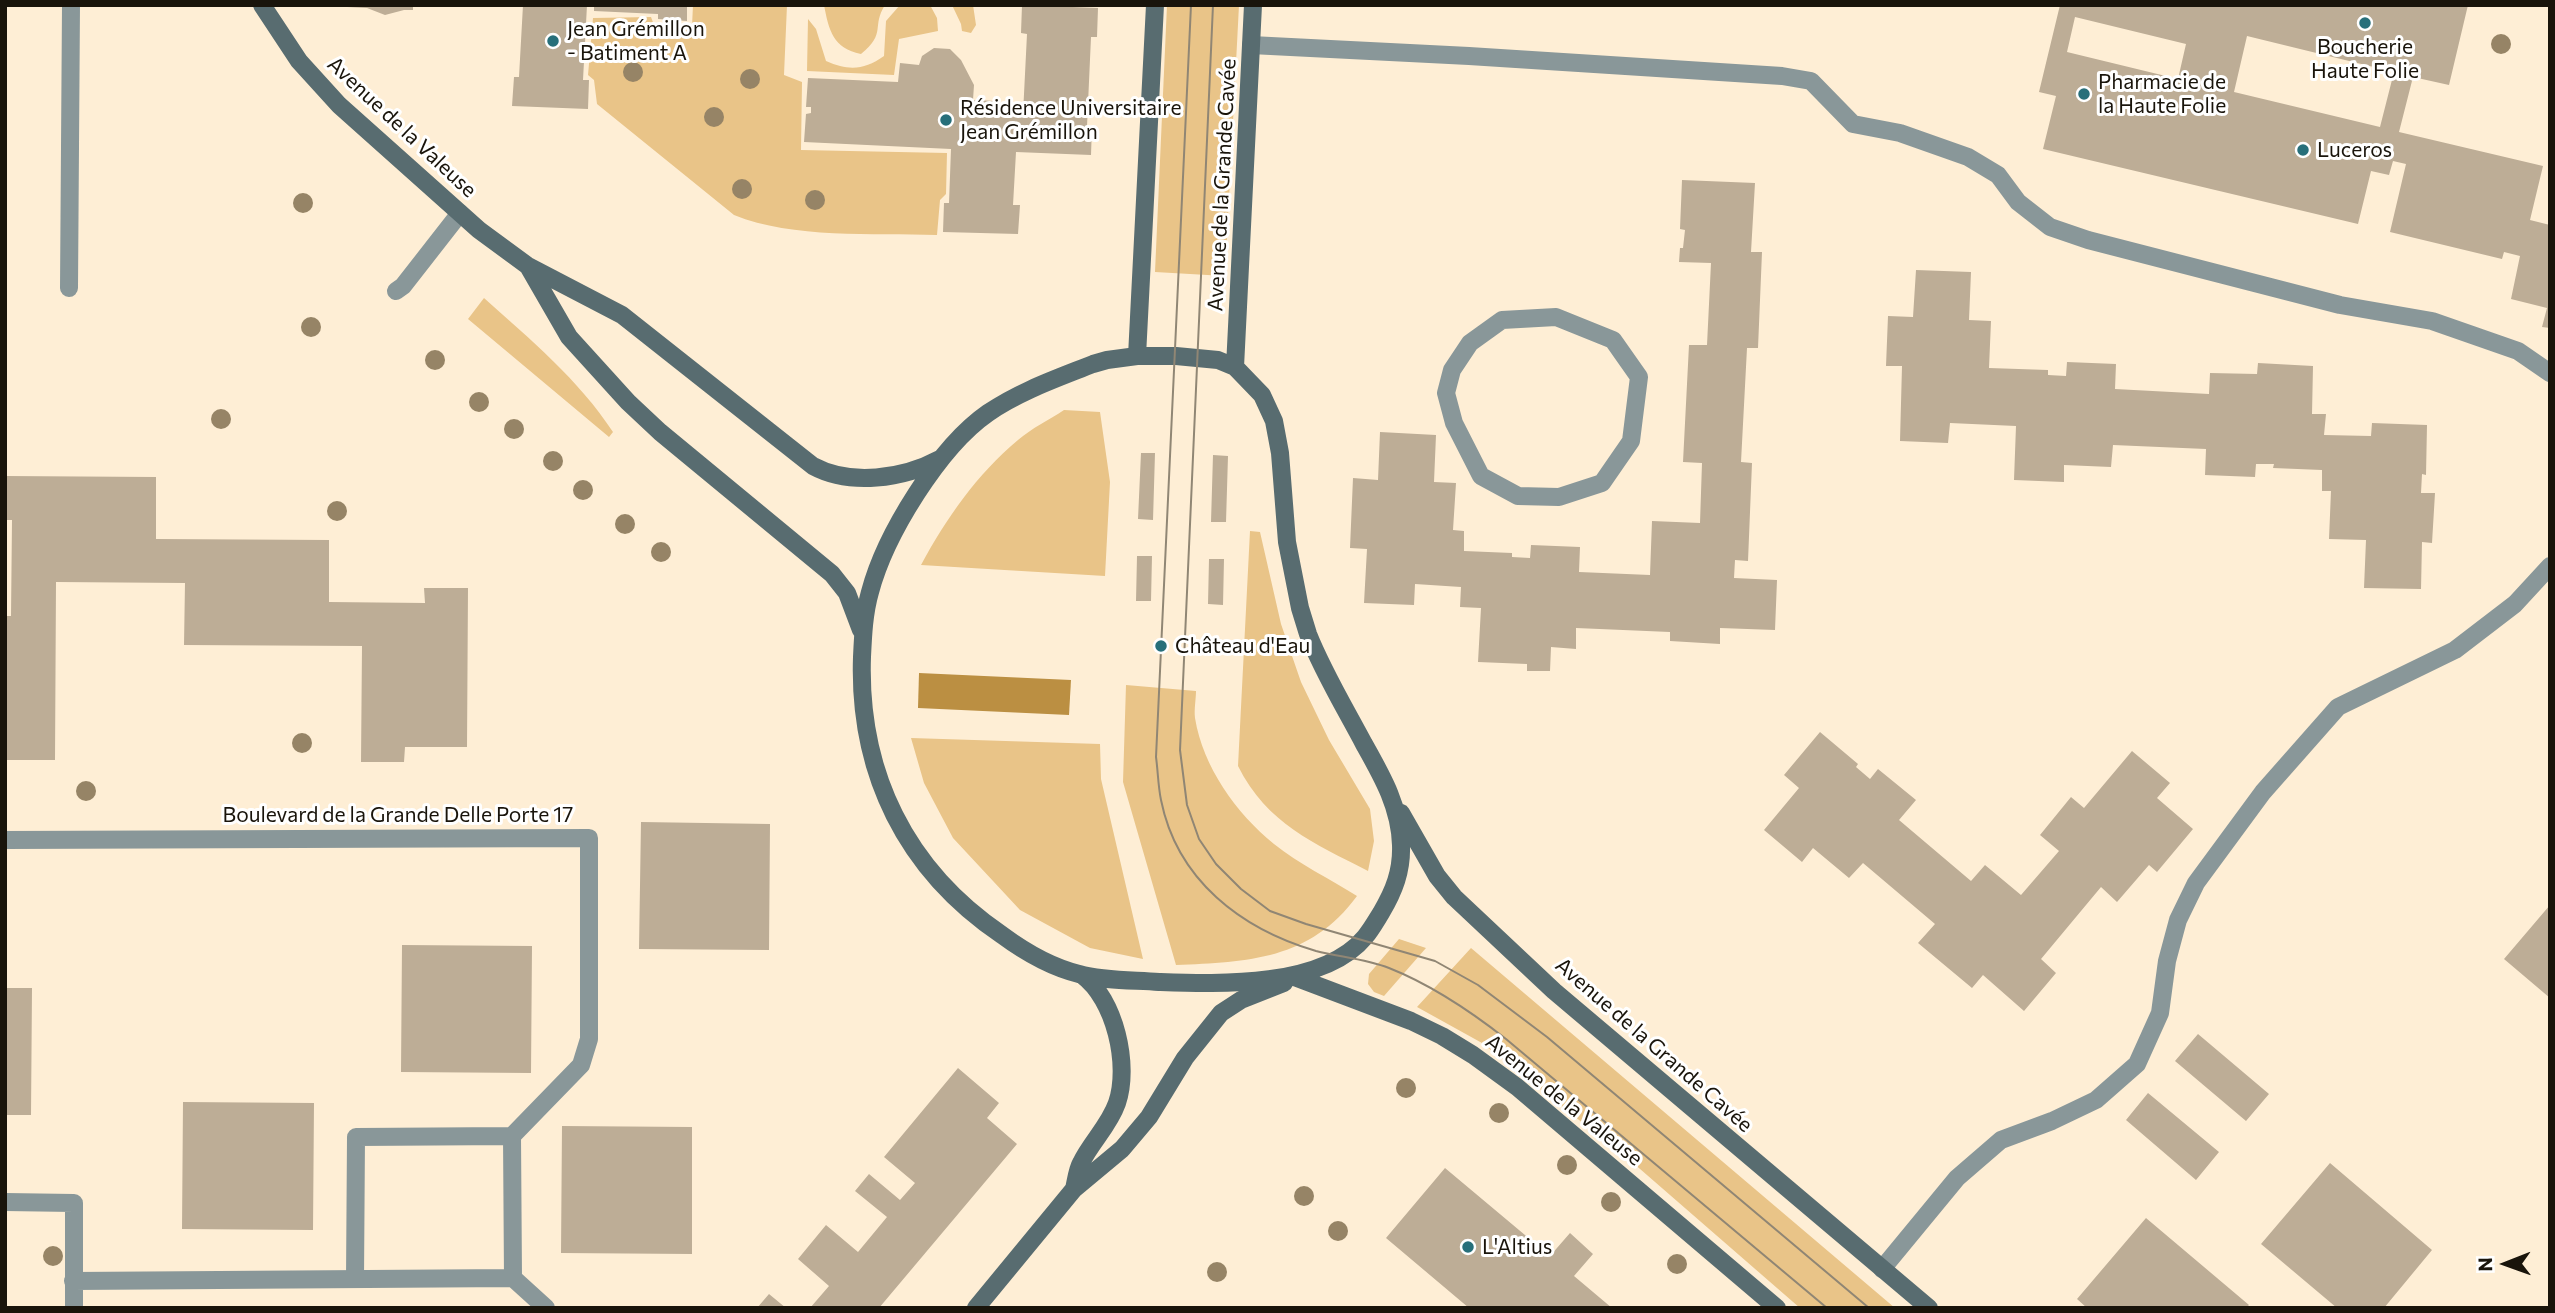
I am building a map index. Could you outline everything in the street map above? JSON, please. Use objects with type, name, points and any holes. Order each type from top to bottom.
[{"type":"main road","name":"Avenue de la Valeuse","points":[[262,5],[299,61],[339,105],[460,213],[528,266]]},
{"type":"main road","points":[[1138,356],[1155,5]]},
{"type":"main road","name":"Avenue de la Grande Cavée","points":[[1235,367],[1253,5]]},
{"type":"main road","points":[[528,266],[622,315],[801,458],[823,471],[858,479],[879,477],[923,467],[946,456]]},
{"type":"main road","points":[[528,266],[569,337],[628,402],[660,432],[832,574],[847,593],[859,620],[863,639]]},
{"type":"main road","points":[[1138,356],[1176,356],[1218,360],[1235,367],[1262,395],[1274,421],[1280,453],[1287,542],[1308,634],[1325,672],[1395,804],[1402,847],[1395,891],[1364,939],[1341,957],[1292,976],[1193,984],[1082,975],[1050,964],[994,930],[951,895],[916,855],[880,784],[873,759],[864,712],[862,680],[866,606],[879,564],[905,512],[930,474],[986,415],[1010,400],[1107,360],[1138,356]]},
{"type":"main road","name":"Avenue de la Grande Cavée","points":[[1387,785],[1421,849],[1454,897],[1554,991],[1929,1308]]},
{"type":"main road","points":[[1074,1189],[1080,1164],[1104,1129],[1118,1101],[1120,1079],[1120,1055],[1113,1021],[1095,987],[1082,975]]},
{"type":"main road","name":"Avenue de la Valeuse","points":[[1292,976],[1411,1021],[1473,1055],[1517,1087],[1777,1308]]},
{"type":"main road","points":[[976,1308],[1074,1189],[1122,1149],[1149,1117],[1185,1058],[1221,1013],[1241,1000],[1285,982],[1292,976]]},
{"type":"street","points":[[69,288],[71,5]]},
{"type":"street","points":[[1251,45],[1469,55],[1782,76],[1811,81],[1853,124],[1900,133],[1968,157],[1998,175],[2018,202],[2050,227],[2088,240],[2340,305],[2432,321],[2518,351],[2550,373]]},
{"type":"street","points":[[396,291],[403,286],[460,213]]},
{"type":"street","points":[[1556,317],[1613,340],[1639,377],[1631,441],[1602,483],[1559,497],[1518,496],[1480,476],[1454,423],[1446,393],[1452,370],[1470,344],[1502,320],[1556,317]]},
{"type":"street","points":[[1882,1269],[1957,1178],[2001,1140],[2052,1121],[2096,1100],[2137,1064],[2160,1013],[2166,961],[2178,919],[2196,883],[2263,792],[2338,707],[2455,650],[2515,604],[2550,566]]},
{"type":"street","name":"Boulevard de la Grande Delle Porte 17","points":[[5,839],[589,838],[589,1039],[581,1065],[512,1136]]},
{"type":"street","points":[[355,1279],[356,1137],[512,1136],[513,1278]]},
{"type":"street","points":[[5,1202],[74,1203],[74,1308]]},
{"type":"street","points":[[73,1281],[513,1278],[546,1308]]},
{"type":"shaded area","points":[[693,5],[787,5],[784,75],[802,82],[801,150],[947,153],[946,194],[940,200],[937,235],[807,231],[757,223],[734,215],[597,104],[594,80],[588,75],[593,18],[651,17],[654,25],[692,26]]},
{"type":"shaded area","points":[[824,5],[885,5],[874,41],[861,54],[838,43],[828,23]]},
{"type":"shaded area","points":[[900,5],[930,5],[937,18],[938,31],[899,39],[894,75],[807,71],[808,19],[816,29],[826,61],[856,68],[884,56],[886,21]]},
{"type":"shaded area","points":[[952,5],[973,5],[976,25],[971,33],[962,31]]},
{"type":"shaded area","points":[[1167,5],[1239,5],[1225,276],[1155,272]]},
{"type":"shaded area","points":[[484,298],[553,361],[585,395],[613,432],[609,437],[468,319]]},
{"type":"shaded area","points":[[1064,410],[1100,412],[1110,482],[1105,576],[921,565],[952,514],[989,467],[1023,436]]},
{"type":"shaded area","points":[[1250,531],[1260,532],[1281,624],[1301,682],[1329,740],[1370,809],[1374,841],[1368,871],[1294,830],[1263,803],[1238,766]]},
{"type":"shaded area","points":[[919,673],[1071,680],[1069,715],[918,708]]},
{"type":"shaded area","points":[[1126,685],[1196,691],[1195,715],[1199,736],[1223,788],[1247,818],[1274,844],[1357,896],[1339,917],[1298,945],[1276,953],[1228,962],[1176,965],[1123,782]]},
{"type":"shaded area","points":[[911,738],[1100,744],[1101,779],[1143,959],[1090,948],[1020,910],[953,838],[924,783]]},
{"type":"shaded area","points":[[1399,939],[1426,948],[1384,996],[1374,992],[1368,984],[1369,974]]},
{"type":"shaded area","points":[[1471,948],[1895,1308],[1800,1308],[1632,1162],[1482,1043],[1417,1007]]},
{"type":"building","points":[[347,5],[413,5],[413,10],[385,15],[367,8]]},
{"type":"building","name":"Jean Grémillon - Batiment A","points":[[523,5],[587,5],[583,80],[589,80],[588,109],[512,106],[514,77],[519,77]]},
{"type":"building","name":"Jean Grémillon - Batiment A","points":[[594,5],[687,5],[687,21],[658,19],[658,14],[594,11]]},
{"type":"building","name":"Résidence Universitaire Jean Grémillon","points":[[1022,5],[1098,8],[1097,37],[1091,37],[1087,126],[1092,126],[1091,155],[1016,152],[1013,205],[1020,205],[1018,234],[943,232],[944,203],[949,203],[951,149],[804,142],[806,114],[811,113],[811,107],[806,107],[808,78],[898,82],[900,63],[919,65],[922,56],[934,48],[950,49],[961,60],[974,85],[973,100],[996,101],[995,113],[1023,114],[1027,34],[1021,33]]},
{"type":"building","points":[[2060,5],[2468,5],[2449,85],[2413,77],[2399,132],[2543,166],[2530,220],[2550,225],[2550,328],[2542,327],[2547,308],[2511,299],[2520,256],[2504,252],[2502,259],[2390,232],[2406,164],[2393,161],[2389,175],[2371,171],[2358,224],[2043,149],[2056,96],[2039,92]],"holes":[[[2075,17],[2186,44],[2178,79],[2067,52]],[[2247,36],[2394,72],[2380,127],[2234,92]]]},
{"type":"building","points":[[1682,180],[1755,183],[1751,252],[1762,252],[1758,348],[1747,348],[1741,462],[1752,463],[1748,561],[1735,560],[1734,578],[1777,580],[1775,630],[1720,628],[1720,644],[1670,641],[1670,632],[1576,628],[1576,649],[1551,647],[1550,671],[1527,671],[1527,664],[1478,662],[1481,608],[1460,607],[1461,587],[1415,584],[1414,605],[1364,603],[1367,549],[1350,548],[1353,478],[1378,480],[1380,432],[1436,435],[1434,482],[1456,483],[1453,530],[1464,531],[1464,551],[1512,553],[1512,557],[1530,558],[1531,545],[1580,547],[1579,572],[1650,575],[1652,521],[1700,523],[1702,463],[1683,462],[1689,345],[1707,345],[1711,263],[1679,262],[1685,230],[1680,229]]},
{"type":"building","points":[[1916,270],[1971,272],[1969,320],[1991,321],[1989,368],[2048,370],[2048,375],[2066,376],[2067,362],[2116,364],[2115,389],[2209,394],[2210,373],[2257,374],[2258,363],[2313,366],[2312,414],[2326,414],[2324,435],[2371,436],[2372,423],[2427,425],[2426,475],[2422,474],[2421,493],[2435,493],[2432,543],[2422,542],[2421,589],[2364,588],[2366,540],[2329,539],[2331,491],[2322,491],[2322,470],[2273,468],[2274,464],[2256,464],[2255,477],[2205,475],[2206,449],[2113,445],[2111,467],[2064,465],[2064,482],[2014,480],[2016,426],[1950,423],[1948,443],[1900,441],[1902,366],[1886,366],[1888,316],[1913,317]]},
{"type":"building","points":[[1141,453],[1155,453],[1153,520],[1138,519]]},
{"type":"building","points":[[1213,455],[1228,456],[1226,522],[1211,522]]},
{"type":"building","points":[[5,476],[156,477],[156,539],[329,540],[329,602],[425,603],[424,588],[468,588],[467,747],[405,747],[404,762],[361,762],[362,646],[184,645],[185,583],[56,582],[55,760],[5,760],[5,616],[11,616],[12,520],[5,520]]},
{"type":"building","points":[[1137,556],[1152,556],[1151,601],[1136,601]]},
{"type":"building","points":[[1209,559],[1224,559],[1223,605],[1208,604]]},
{"type":"building","points":[[1820,732],[1858,764],[1856,767],[1870,779],[1878,769],[1916,800],[1899,820],[1971,881],[1985,865],[2021,895],[2059,851],[2040,835],[2071,797],[2084,808],[2132,751],[2170,783],[2157,798],[2193,829],[2157,872],[2149,865],[2117,902],[2101,887],[2041,959],[2056,973],[2024,1011],[1983,975],[1972,988],[1918,943],[1935,924],[1863,863],[1849,878],[1813,848],[1802,862],[1764,830],[1799,788],[1784,775]]},
{"type":"building","points":[[641,822],[770,824],[769,950],[639,949]]},
{"type":"building","points":[[2550,905],[2550,998],[2504,959]]},
{"type":"building","points":[[402,945],[532,946],[531,1073],[401,1072]]},
{"type":"building","points":[[5,988],[32,988],[31,1115],[5,1115]]},
{"type":"building","points":[[2198,1034],[2269,1094],[2246,1121],[2175,1061]]},
{"type":"building","points":[[958,1068],[999,1103],[987,1118],[1017,1144],[879,1308],[810,1308],[829,1286],[798,1259],[826,1225],[858,1252],[887,1217],[855,1191],[869,1174],[900,1200],[915,1183],[884,1157]]},
{"type":"building","points":[[2148,1093],[2219,1152],[2196,1180],[2126,1120]]},
{"type":"building","points":[[183,1102],[314,1103],[313,1230],[182,1229]]},
{"type":"building","points":[[562,1126],[692,1127],[692,1254],[561,1253]]},
{"type":"building","points":[[2330,1163],[2432,1250],[2384,1308],[2337,1308],[2261,1244]]},
{"type":"building","name":"L'Altius","points":[[1445,1168],[1550,1256],[1570,1233],[1593,1254],[1574,1276],[1612,1308],[1469,1308],[1386,1238]]},
{"type":"building","points":[[2146,1218],[2249,1305],[2246,1308],[2087,1308],[2077,1299]]},
{"type":"building","points":[[769,1294],[786,1308],[757,1308]]},
{"type":"tram line","points":[[1191,5],[1156,757],[1161,800],[1169,829],[1181,854],[1197,877],[1216,897],[1238,915],[1262,929],[1316,951],[1389,968],[1435,990],[1478,1018],[1827,1308]]},
{"type":"tram line","points":[[1213,5],[1180,750],[1187,805],[1199,839],[1216,864],[1241,889],[1270,911],[1435,961],[1478,985],[1547,1037],[1869,1308]]},
{"type":"place","name":"Boucherie Haute Folie","points":[[2365,23]]},
{"type":"place","name":"Jean Grémillon - Batiment A","points":[[553,41]]},
{"type":"place","name":"Pharmacie de la Haute Folie","points":[[2084,94]]},
{"type":"place","name":"Résidence Universitaire Jean Grémillon","points":[[946,120]]},
{"type":"place","name":"Luceros","points":[[2303,150]]},
{"type":"place","name":"Château d'Eau","points":[[1161,646]]},
{"type":"place","name":"L'Altius","points":[[1468,1247]]}]
